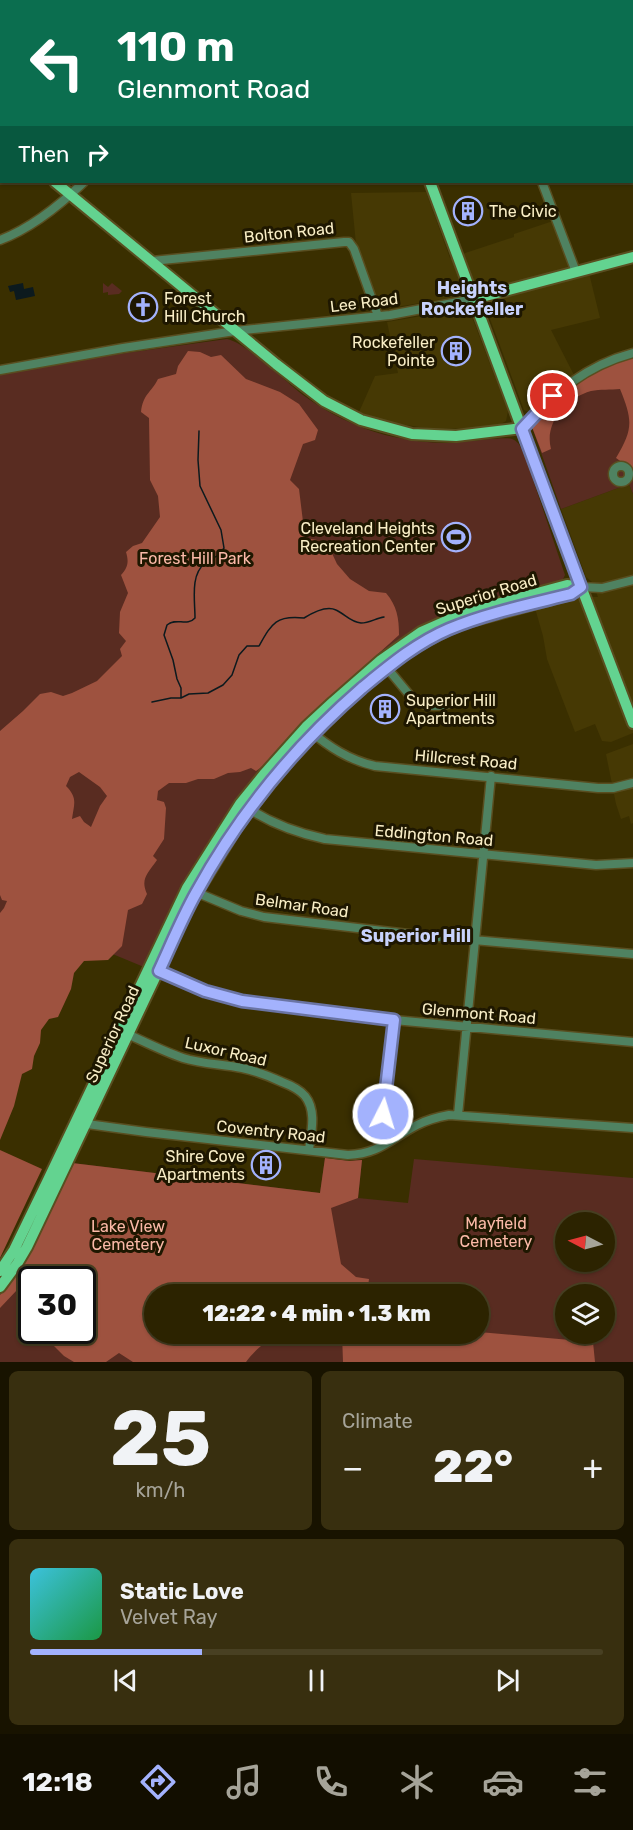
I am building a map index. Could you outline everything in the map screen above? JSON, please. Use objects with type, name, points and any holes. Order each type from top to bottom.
[{"type":"main road","points":[[56,183],[307,390],[324,401],[361,420],[412,434],[468,436],[522,429]]},
{"type":"main road","points":[[430,183],[633,723]]},
{"type":"main road","name":"Lee Road","points":[[474,299],[633,257]]},
{"type":"main road","name":"Superior Road","points":[[0,1287],[27,1247],[82,1122],[192,890],[265,773],[384,663],[424,636],[447,630],[485,612],[532,599],[571,594],[581,587]]},
{"type":"main road","name":"Superior Road","points":[[0,1271],[14,1250],[82,1122]]},
{"type":"street","points":[[0,240],[30,226],[83,183]]},
{"type":"street","points":[[542,183],[576,272]]},
{"type":"street","name":"Bolton Road","points":[[152,261],[349,242],[354,249],[378,316]]},
{"type":"street","name":"Lee Road","points":[[0,370],[236,331],[378,316],[474,299]]},
{"type":"street","points":[[522,429],[546,403],[572,381],[600,364],[633,353]]},
{"type":"street","name":"Superior Road","points":[[581,587],[602,588],[633,580]]},
{"type":"street","points":[[384,663],[417,702],[435,707],[453,703]]},
{"type":"street","name":"Hillcrest Road","points":[[310,730],[341,754],[375,766],[598,788],[613,788],[633,783]]},
{"type":"street","points":[[458,1115],[491,776]]},
{"type":"street","name":"Eddington Road","points":[[245,807],[277,824],[325,839],[596,865],[633,863]]},
{"type":"street","name":"Belmar Road","points":[[192,890],[241,911],[264,917],[417,935],[633,954]]},
{"type":"street","name":"Glenmont Road","points":[[154,969],[205,991],[242,1001],[394,1020],[633,1042]]},
{"type":"street","points":[[394,1020],[383,1109],[386,1125],[395,1138]]},
{"type":"street","name":"Luxor Road","points":[[124,1033],[182,1058],[210,1065],[241,1068],[273,1078],[298,1090],[305,1096],[312,1111],[309,1150]]},
{"type":"street","name":"Coventry Road","points":[[82,1122],[146,1132],[345,1155],[366,1154],[427,1121],[458,1115],[633,1128]]},
{"type":"shaded area","points":[[426,192],[450,258],[514,237],[514,234],[553,221],[569,264],[589,273],[600,318],[551,330],[574,375],[557,387],[531,413],[524,410],[478,287],[455,297],[391,308],[379,303],[356,244],[351,193]]},
{"type":"shaded area","points":[[23,283],[24,289],[33,287],[35,296],[16,300],[14,291],[10,292],[8,286]]},
{"type":"shaded area","points":[[456,310],[466,312],[472,317],[508,411],[506,421],[499,425],[476,428],[433,429],[392,423],[359,412],[375,376],[398,373],[387,322]]},
{"type":"shaded area","points":[[629,484],[633,494],[633,733],[611,742],[602,741],[595,724],[575,732],[547,659],[535,608],[572,597],[598,597],[592,582],[586,577],[561,509]]},
{"type":"shaded area","points":[[633,744],[633,823],[631,824],[629,816],[621,819],[606,754]]},
{"type":"green space","points":[[103,283],[108,287],[112,283],[122,291],[119,294],[103,293]]},
{"type":"green space","name":"Forest Hill Park","points":[[227,339],[244,347],[322,408],[374,432],[432,442],[454,443],[500,438],[515,440],[525,456],[565,575],[562,581],[446,614],[407,635],[378,657],[237,802],[183,888],[144,967],[81,941],[0,1115],[0,375],[97,357]]},
{"type":"green space","points":[[188,351],[200,352],[211,357],[221,355],[246,379],[280,392],[299,404],[318,430],[315,440],[303,444],[290,480],[299,489],[305,538],[317,540],[330,549],[337,564],[350,579],[369,591],[386,593],[397,612],[399,635],[319,707],[256,771],[251,768],[214,779],[169,783],[158,791],[157,800],[164,802],[166,808],[164,839],[153,856],[157,860],[145,880],[147,894],[142,904],[128,910],[122,946],[108,960],[84,961],[74,973],[71,989],[58,1017],[49,1019],[41,1030],[40,1043],[34,1056],[32,1069],[22,1074],[14,1106],[0,1140],[0,913],[7,901],[2,900],[0,895],[0,731],[40,694],[51,692],[63,696],[72,693],[97,681],[122,656],[120,649],[126,641],[119,633],[120,612],[128,593],[121,575],[127,564],[126,552],[142,543],[160,517],[158,496],[150,480],[149,418],[141,412],[142,406],[145,397],[158,379],[176,374],[178,366]],"holes":[[[79,772],[100,787],[107,796],[91,827],[80,816],[72,819],[74,798],[66,786],[70,777]]]},
{"type":"green space","points":[[633,356],[633,494],[629,484],[561,509],[532,427],[533,423]]},
{"type":"green space","points":[[633,356],[633,470],[616,458],[626,439],[629,425],[627,409],[620,389],[591,391],[573,399],[554,421],[550,439],[551,449],[542,453],[532,427],[534,421],[565,391],[601,367]]},
{"type":"green space","points":[[0,1150],[42,1169],[0,1258]]},
{"type":"green space","name":"Lake View Cemetery","points":[[325,1158],[362,1160],[358,1198],[408,1203],[414,1159],[633,1178],[633,1362],[0,1362],[0,1295],[18,1270],[18,1344],[96,1344],[96,1266],[20,1266],[72,1163],[320,1193]]},
{"type":"green space","name":"Lake View Cemetery","points":[[325,1158],[362,1160],[358,1198],[331,1208],[341,1264],[356,1277],[369,1279],[368,1284],[144,1284],[144,1344],[264,1344],[246,1362],[133,1362],[119,1353],[106,1362],[74,1362],[52,1344],[96,1344],[96,1266],[20,1266],[72,1163],[320,1193]]},
{"type":"green space","name":"Lake View Cemetery","points":[[18,1270],[18,1291],[0,1308],[0,1295]]},
{"type":"green space","points":[[489,1333],[555,1339],[555,1344],[593,1344],[595,1362],[343,1362],[342,1344],[489,1344]]},
{"type":"waterway","points":[[181,698],[181,688],[164,635],[170,623],[189,622],[195,618],[194,588],[197,574],[205,563],[217,556],[224,548],[221,530],[200,486],[199,431]]},
{"type":"waterway","points":[[152,702],[181,698],[189,694],[208,693],[223,685],[232,675],[239,655],[247,646],[259,646],[272,626],[281,619],[304,618],[328,608],[361,623],[384,617]]},
{"type":"place","name":"The Civic","points":[[468,211]]},
{"type":"place","name":"Forest Hill Church","points":[[143,307]]},
{"type":"place","name":"Rockefeller Pointe","points":[[456,351]]},
{"type":"place","name":"Cleveland Heights Recreation Center","points":[[456,537]]},
{"type":"place","name":"Superior Hill Apartments","points":[[385,709]]},
{"type":"place","name":"Shire Cove Apartments","points":[[266,1165]]},
{"type":"district","name":"Heights Rockefeller","points":[[472,298]]},
{"type":"district","name":"Superior Hill","points":[[416,936]]},
{"type":"route","points":[[383,1114],[394,1020],[242,1001],[205,991],[159,971],[196,892],[240,822],[281,770],[350,699],[387,667],[447,630],[490,615],[571,594],[581,587],[522,429],[553,396]]},
{"type":"park label","name":"Mayfield Cemetery","points":[[496,1232]]}]
